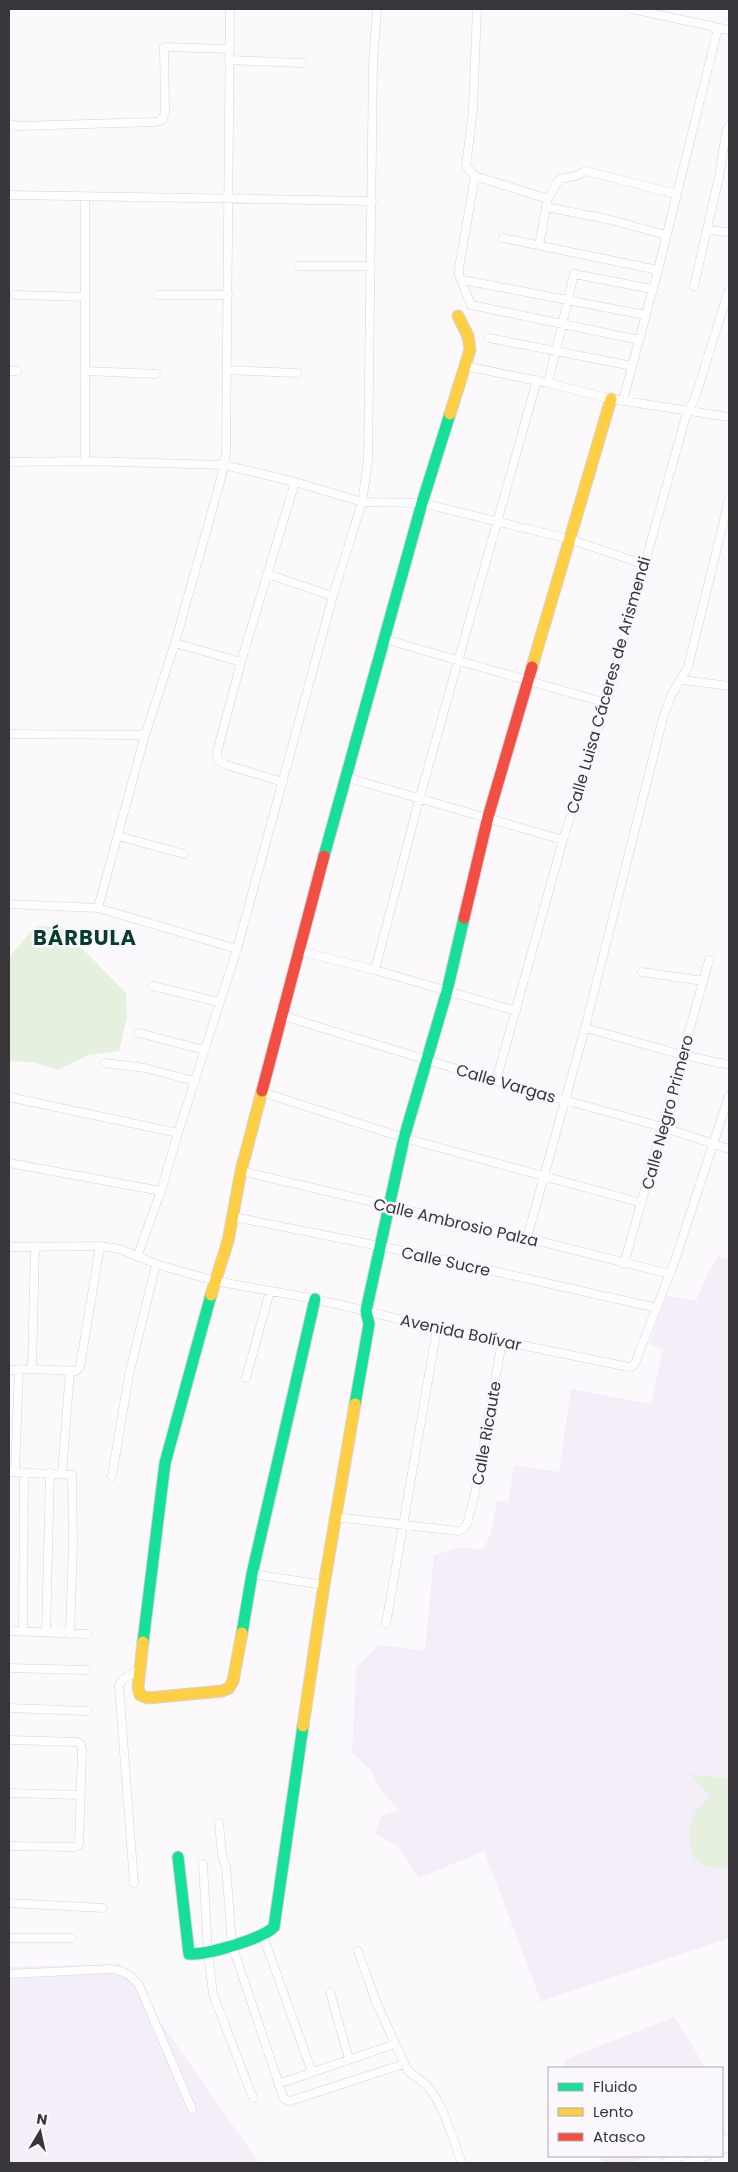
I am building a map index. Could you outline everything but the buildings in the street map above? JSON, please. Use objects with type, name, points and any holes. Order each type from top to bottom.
[{"type":"street","points":[[98,908],[145,735],[175,643],[226,454],[230,9]]},
{"type":"street","points":[[138,1257],[161,1192],[237,949],[333,596],[362,502],[368,461],[376,9]]},
{"type":"street","points":[[477,9],[473,110],[466,166],[475,176],[547,203],[666,236]]},
{"type":"street","points":[[632,9],[668,12],[729,30]]},
{"type":"street","points":[[178,1857],[189,1954],[208,1952],[232,1945],[271,1930],[276,1921],[324,1585],[369,1324],[366,1311],[404,1138],[447,991],[488,817],[529,682],[569,539],[617,400],[632,366],[658,270],[718,28]]},
{"type":"street","points":[[9,124],[18,126],[156,122],[162,120],[165,112],[164,47],[229,49]]},
{"type":"street","points":[[229,60],[300,63]]},
{"type":"street","points":[[694,286],[719,176],[726,132],[729,126]]},
{"type":"street","points":[[539,245],[547,203],[560,178],[576,176],[586,171],[676,194]]},
{"type":"street","points":[[475,176],[459,268],[459,275],[463,280],[469,301],[475,307],[639,340]]},
{"type":"street","points":[[719,176],[729,177]]},
{"type":"street","points":[[9,195],[372,201]]},
{"type":"street","points":[[85,461],[86,197]]},
{"type":"street","points":[[707,230],[729,232]]},
{"type":"street","points":[[503,238],[658,270]]},
{"type":"street","points":[[299,266],[371,266]]},
{"type":"street","points":[[548,382],[574,274],[652,288]]},
{"type":"street","points":[[463,280],[645,315]]},
{"type":"street","name":"Calle Luisa Cáceres de Arismendi","points":[[496,1081],[563,840],[606,703],[689,410],[696,394],[728,292]]},
{"type":"street","points":[[15,295],[85,297]]},
{"type":"street","points":[[158,295],[228,295]]},
{"type":"street","points":[[315,1299],[252,1574],[233,1681],[229,1688],[222,1691],[148,1698],[140,1695],[138,1688],[140,1669],[165,1463],[215,1281],[222,1263],[234,1216],[241,1172],[344,776],[422,503],[466,366],[470,350],[468,336],[458,316]]},
{"type":"street","points":[[489,338],[632,366]]},
{"type":"street","points":[[466,366],[548,382],[617,400],[729,417]]},
{"type":"street","points":[[227,370],[297,373]]},
{"type":"street","points":[[85,371],[156,374]]},
{"type":"street","points":[[375,970],[419,800],[537,380]]},
{"type":"street","points":[[9,462],[85,461],[224,465],[296,482],[362,502],[422,503],[497,523],[569,539],[644,564]]},
{"type":"street","points":[[283,782],[226,765],[218,760],[217,752],[241,662],[296,482]]},
{"type":"street","points":[[527,1238],[586,1028],[663,718],[671,696],[688,667],[729,499]]},
{"type":"street","points":[[267,574],[333,596]]},
{"type":"street","points":[[384,639],[606,703]]},
{"type":"street","points":[[175,643],[241,662]]},
{"type":"street","points":[[682,680],[729,686]]},
{"type":"street","points":[[9,734],[145,735]]},
{"type":"street","points":[[344,776],[419,800],[488,817],[563,840]]},
{"type":"street","points":[[118,836],[184,854]]},
{"type":"street","points":[[9,904],[98,908],[237,949]]},
{"type":"street","points":[[299,951],[375,970],[516,1011]]},
{"type":"street","name":"Calle Negro Primero","points":[[624,1264],[709,960]]},
{"type":"street","points":[[642,972],[703,980]]},
{"type":"street","points":[[152,986],[220,1002]]},
{"type":"street","name":"Calle Vargas","points":[[283,1016],[496,1081],[662,1127],[729,1149]]},
{"type":"street","points":[[586,1028],[683,1055],[729,1065]]},
{"type":"street","points":[[140,1033],[204,1050]]},
{"type":"street","points":[[104,1063],[145,1068],[194,1082]]},
{"type":"street","points":[[262,1092],[404,1138],[642,1203]]},
{"type":"street","name":"Avenida Bolívar","points":[[9,1247],[100,1246],[120,1249],[156,1264],[215,1281],[315,1299],[436,1328],[629,1367],[633,1366],[636,1361],[670,1274],[729,1096]]},
{"type":"street","points":[[9,1097],[178,1133]]},
{"type":"street","points":[[9,1163],[161,1192]]},
{"type":"street","name":"Calle Ambrosio Palza","points":[[241,1172],[527,1238],[624,1264],[670,1274]]},
{"type":"street","name":"Calle Sucre","points":[[234,1216],[380,1248],[409,1252],[657,1308]]},
{"type":"street","points":[[32,1368],[35,1246]]},
{"type":"street","points":[[9,1370],[32,1368],[76,1371],[80,1367],[100,1246]]},
{"type":"street","points":[[112,1476],[129,1375],[156,1264]]},
{"type":"street","points":[[246,1378],[270,1291]]},
{"type":"street","points":[[386,1624],[436,1328]]},
{"type":"street","name":"Calle Ricaute","points":[[402,1524],[458,1531],[467,1524],[475,1493],[502,1342]]},
{"type":"street","points":[[19,1369],[16,1472],[23,1632]]},
{"type":"street","points":[[62,1474],[70,1371]]},
{"type":"street","points":[[16,1472],[72,1475],[70,1634]]},
{"type":"street","points":[[46,1633],[50,1473]]},
{"type":"street","points":[[335,1518],[402,1524]]},
{"type":"street","points":[[252,1574],[324,1585]]},
{"type":"street","points":[[9,1631],[87,1634]]},
{"type":"street","points":[[9,1668],[86,1670]]},
{"type":"street","points":[[134,1884],[119,1686],[122,1680],[140,1669]]},
{"type":"street","points":[[9,1708],[87,1711]]},
{"type":"street","points":[[9,1740],[77,1742],[81,1744],[78,1845],[74,1847],[9,1846]]},
{"type":"street","points":[[9,1792],[80,1795]]},
{"type":"street","points":[[219,1823],[222,1855],[226,1867],[232,1945],[284,2099],[290,2101],[404,2064]]},
{"type":"street","points":[[203,1864],[208,1952],[213,1994],[253,2098]]},
{"type":"street","points":[[9,1903],[103,1908]]},
{"type":"street","points":[[262,1934],[312,2072]]},
{"type":"street","points":[[9,1938],[72,1938]]},
{"type":"street","points":[[358,1951],[376,2002],[404,2064],[410,2073],[428,2086],[436,2099],[462,2163]]},
{"type":"street","points":[[9,1974],[111,1969],[121,1970],[131,1976],[139,1985],[192,2109]]},
{"type":"street","points":[[330,1992],[349,2059]]},
{"type":"street","points":[[278,2084],[395,2044]]},
{"type":"street","points":[[663,2163],[680,2157]]},
{"type":"street","points":[[687,2163],[704,2157]]},
{"type":"shaded area","points":[[718,1256],[729,1259],[729,1938],[541,2001],[484,1851],[419,1878],[398,1846],[375,1834],[381,1816],[399,1810],[380,1789],[370,1769],[352,1753],[356,1668],[379,1645],[425,1651],[434,1556],[456,1548],[483,1549],[491,1534],[497,1500],[508,1503],[514,1465],[559,1472],[571,1389],[651,1404],[663,1349],[649,1344],[666,1295],[696,1301],[703,1283]]},
{"type":"shaded area","points":[[120,1964],[259,2163],[9,2163],[9,1967]]},
{"type":"shaded area","points":[[674,2017],[705,2067],[567,2067],[564,2060]]},
{"type":"shaded area","points":[[600,2157],[646,2157],[629,2163],[603,2163]]},
{"type":"green space","points":[[36,926],[61,927],[126,993],[127,1017],[119,1051],[89,1055],[57,1070],[33,1062],[9,1061],[9,957]]},
{"type":"green space","points":[[690,1774],[729,1779],[729,1869],[701,1864],[694,1858],[690,1847],[689,1835],[693,1817],[698,1808],[711,1796]]},
{"type":"traffic: fast","points":[[324,856],[422,503],[450,414]]},
{"type":"traffic: fast","points":[[355,1404],[369,1324],[366,1311],[404,1138],[447,991],[464,918]]},
{"type":"traffic: fast","points":[[143,1642],[165,1463],[211,1295]]},
{"type":"traffic: fast","points":[[242,1633],[252,1574],[315,1299]]},
{"type":"traffic: fast","points":[[178,1857],[189,1954],[208,1952],[247,1941],[268,1932],[274,1927],[303,1726]]},
{"type":"traffic: slow","points":[[450,414],[470,350],[468,336],[458,316]]},
{"type":"traffic: slow","points":[[532,667],[611,399]]},
{"type":"traffic: slow","points":[[211,1295],[228,1241],[241,1171],[262,1091]]},
{"type":"traffic: slow","points":[[303,1726],[324,1585],[355,1404]]},
{"type":"traffic: slow","points":[[143,1642],[138,1687],[140,1695],[148,1698],[222,1691],[229,1688],[233,1681],[242,1633]]},
{"type":"traffic: jam","points":[[464,918],[488,817],[532,667]]},
{"type":"traffic: jam","points":[[262,1091],[324,856]]},
{"type":"district","name":"BÁRBULA","points":[[85,938]]}]
